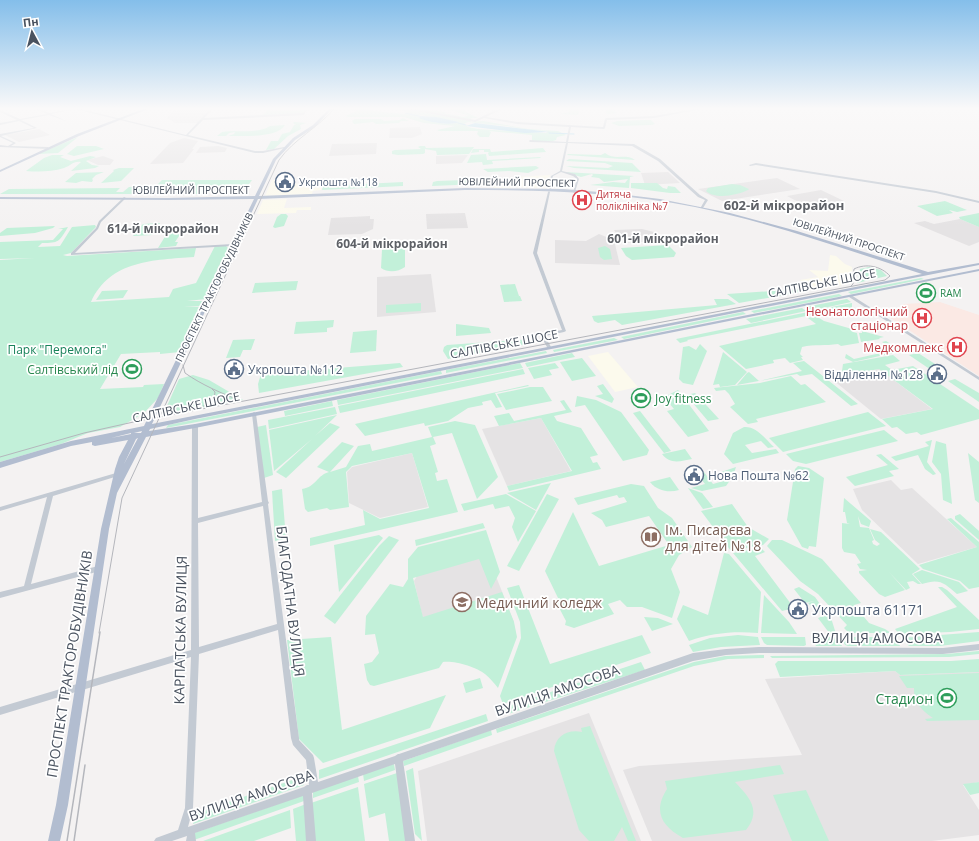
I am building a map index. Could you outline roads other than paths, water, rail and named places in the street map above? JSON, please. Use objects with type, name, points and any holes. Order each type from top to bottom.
[{"type":"main road","points":[[0,171],[48,148]]},
{"type":"main road","name":"ПРОСПЕКТ ТРАКТОРОБУДІВНИКІВ","points":[[149,423],[233,245],[257,198],[268,171],[279,153],[284,148]]},
{"type":"main road","name":"ЮВІЛЕЙНИЙ ПРОСПЕКТ","points":[[0,199],[257,198],[395,192],[516,190],[629,196],[702,208],[760,220],[939,278]]},
{"type":"main road","name":"ЮВІЛЕЙНИЙ ПРОСПЕКТ","points":[[550,191],[630,198],[702,208],[761,223],[901,268],[932,280]]},
{"type":"main road","name":"САЛТІВСЬКЕ ШОСЕ","points":[[34,454],[133,436],[142,431],[149,423],[843,292],[979,264]]},
{"type":"main road","points":[[901,268],[910,274],[909,277],[905,279]]},
{"type":"main road","points":[[908,268],[943,272]]},
{"type":"main road","name":"САЛТІВСЬКЕ ШОСЕ","points":[[0,464],[71,444],[142,431],[195,426],[554,356],[979,270]]},
{"type":"main road","points":[[843,292],[850,296]]},
{"type":"main road","points":[[746,310],[753,316]]},
{"type":"main road","points":[[549,347],[554,356]]},
{"type":"main road","points":[[443,368],[445,377]]},
{"type":"main road","name":"ПРОСПЕКТ ТРАКТОРОБУДІВНИКІВ","points":[[114,491],[142,431]]},
{"type":"main road","name":"ПРОСПЕКТ ТРАКТОРОБУДІВНИКІВ","points":[[54,841],[62,805],[79,688],[105,529],[114,491],[116,475],[133,436]]},
{"type":"main road","points":[[108,440],[121,444],[125,453]]},
{"type":"street","points":[[33,147],[48,148]]},
{"type":"street","points":[[233,147],[257,153],[284,148]]},
{"type":"street","points":[[561,171],[566,147]]},
{"type":"street","points":[[635,147],[659,160],[699,196],[707,200],[702,208]]},
{"type":"street","points":[[271,151],[279,153]]},
{"type":"street","points":[[750,165],[756,164],[929,190],[979,202]]},
{"type":"street","points":[[549,347],[542,335],[564,331],[535,254],[550,191],[552,176],[561,171],[574,175],[578,179],[574,192]]},
{"type":"street","points":[[124,199],[100,222],[97,228],[72,254],[233,245]]},
{"type":"street","points":[[850,296],[979,379]]},
{"type":"street","name":"БЛАГОДАТНА ВУЛИЦЯ","points":[[254,414],[295,738],[296,742],[310,758],[311,841]]},
{"type":"street","name":"КАРПАТСЬКА ВУЛИЦЯ","points":[[182,833],[189,808],[195,653],[195,426]]},
{"type":"street","points":[[0,509],[116,475]]},
{"type":"street","points":[[27,587],[51,494]]},
{"type":"street","points":[[195,521],[266,503]]},
{"type":"street","points":[[0,595],[98,569]]},
{"type":"street","points":[[0,711],[281,626]]},
{"type":"street","name":"ВУЛИЦЯ АМОСОВА","points":[[159,841],[693,658],[726,652],[943,651],[979,647]]},
{"type":"street","points":[[398,758],[410,841]]},
{"type":"street","points":[[191,830],[191,841]]},
{"type":"tram line","points":[[183,366],[279,160],[291,147]]},
{"type":"tram line","points":[[160,417],[885,280],[890,276],[873,266],[859,267],[854,269],[853,284],[851,286]]},
{"type":"tram line","points":[[160,417],[183,366]]},
{"type":"tram line","points":[[183,366],[185,373],[191,377],[241,401]]},
{"type":"tram line","points":[[202,407],[214,399],[215,392],[212,389]]},
{"type":"tram line","points":[[0,457],[84,433],[160,417]]},
{"type":"tram line","points":[[99,633],[122,498],[160,417]]},
{"type":"tram line","points":[[67,841],[100,632]]},
{"type":"tram line","points":[[74,841],[85,765]]},
{"type":"place","name":"Укрпошта №118","points":[[285,182]]},
{"type":"place","name":"Дитяча поліклініка №7","points":[[582,200]]},
{"type":"place","name":"RAM","points":[[926,293]]},
{"type":"place","name":"Неонатологічний стаціонар","points":[[922,318]]},
{"type":"place","name":"Медкомплекс","points":[[957,347]]},
{"type":"place","name":"Салтівський лід","points":[[132,369]]},
{"type":"place","name":"Укрпошта №112","points":[[234,369]]},
{"type":"place","name":"Відділення №128","points":[[937,374]]},
{"type":"place","name":"Joy fitness","points":[[641,398]]},
{"type":"place","name":"Нова Пошта №62","points":[[694,475]]},
{"type":"place","name":"Ім. Писарєва для дітей №18","points":[[651,537]]},
{"type":"place","name":"Медичний коледж","points":[[462,602]]},
{"type":"place","name":"Укрпошта 61171","points":[[798,609]]},
{"type":"place","name":"Стадион","points":[[947,698]]},
{"type":"district","name":"602-й мікрорайон","points":[[784,205]]},
{"type":"district","name":"614-й мікрорайон","points":[[163,228]]},
{"type":"district","name":"601-й мікрорайон","points":[[663,238]]},
{"type":"district","name":"604-й мікрорайон","points":[[392,243]]},
{"type":"park label","name":"Парк \"Перемога\"","points":[[57,349]]}]
